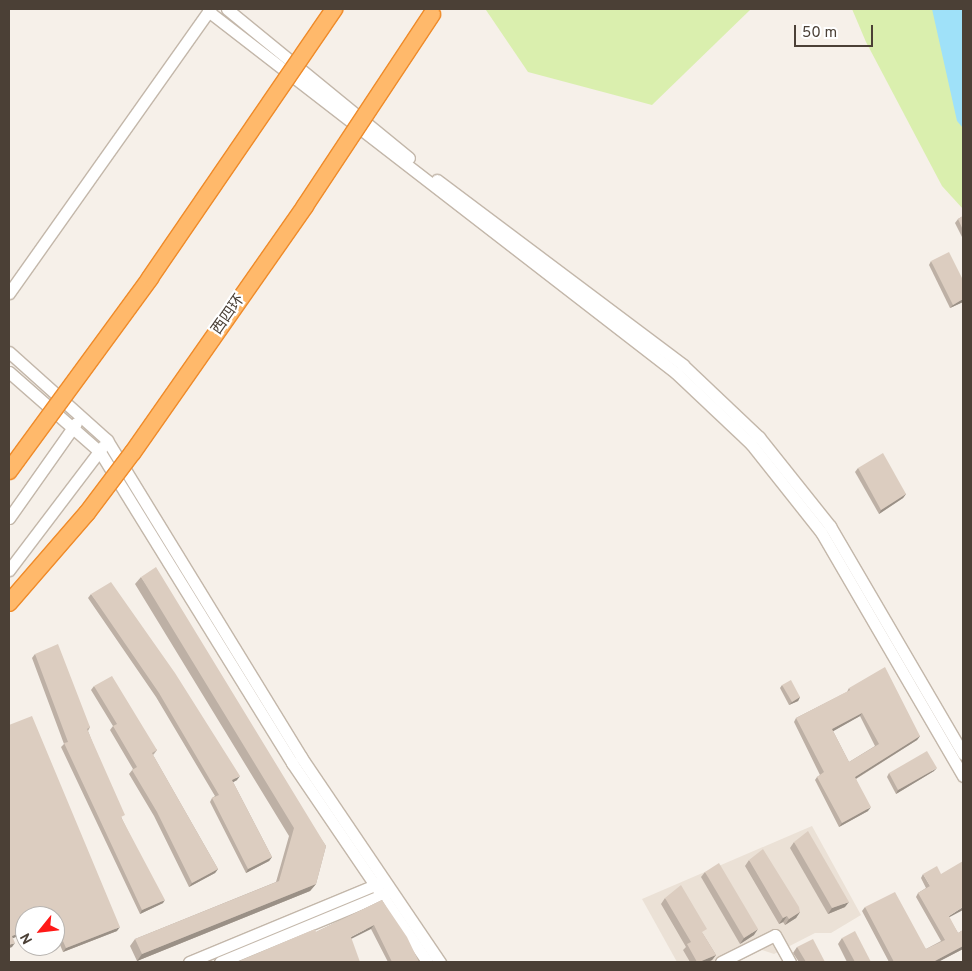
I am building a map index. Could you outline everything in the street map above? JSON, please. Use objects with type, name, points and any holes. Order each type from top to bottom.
[{"type":"highway","points":[[9,471],[144,286],[334,9]]},
{"type":"highway","name":"西四环","points":[[9,603],[87,513],[134,452],[305,206],[432,14]]},
{"type":"street","points":[[227,9],[432,177],[494,220],[683,365],[759,437],[830,526],[963,754]]},
{"type":"street","points":[[9,292],[209,10],[676,373],[751,444],[821,532],[963,776]]},
{"type":"street","points":[[9,352],[80,418],[107,440],[301,757],[384,887],[427,962]]},
{"type":"street","points":[[9,372],[72,430],[100,452],[292,763],[440,962]]},
{"type":"street","points":[[9,518],[80,418]]},
{"type":"street","points":[[9,570],[100,452],[107,440]]},
{"type":"street","points":[[190,962],[384,887]]},
{"type":"street","points":[[220,962],[384,887]]},
{"type":"street","points":[[721,962],[775,935],[790,962]]},
{"type":"shaded area","points":[[812,826],[861,915],[831,933],[815,933],[774,954],[762,950],[737,962],[677,962],[642,899]]},
{"type":"green space","points":[[751,9],[652,105],[528,72],[486,10]]},
{"type":"green space","points":[[852,9],[963,9],[963,209],[942,186],[866,42]]},
{"type":"water","points":[[932,9],[963,9],[963,128],[957,121]]},
{"type":"building","points":[[963,216],[963,230],[958,219]]},
{"type":"building","points":[[949,252],[963,280],[963,299],[953,305],[931,261]]},
{"type":"building","points":[[883,453],[906,494],[881,510],[858,468]]},
{"type":"building","points":[[156,567],[326,846],[316,884],[142,954],[135,939],[279,881],[294,828],[141,577]]},
{"type":"building","points":[[111,582],[175,673],[240,776],[232,780],[272,857],[248,869],[212,798],[219,795],[159,693],[91,594]]},
{"type":"building","points":[[58,644],[90,727],[87,729],[125,815],[121,817],[165,900],[142,910],[64,743],[68,742],[35,654]]},
{"type":"building","points":[[885,667],[920,736],[855,777],[871,807],[842,823],[817,777],[824,772],[796,718],[850,690],[849,688]],"holes":[[[862,713],[879,744],[849,762],[832,729]]]},
{"type":"building","points":[[112,676],[157,750],[152,753],[218,869],[192,883],[157,812],[132,770],[137,767],[113,726],[117,724],[94,686]]},
{"type":"building","points":[[791,680],[800,697],[792,702],[782,685]]},
{"type":"building","points":[[32,716],[120,927],[66,948],[65,906],[15,906],[15,935],[12,936],[15,943],[9,945],[9,725]]},
{"type":"building","points":[[927,751],[937,768],[898,790],[889,773]]},
{"type":"building","points":[[808,831],[849,902],[832,908],[794,842]]},
{"type":"building","points":[[763,849],[799,907],[800,912],[789,919],[787,916],[783,918],[749,860]]},
{"type":"building","points":[[963,861],[963,907],[949,916],[958,933],[963,930],[963,946],[933,962],[894,962],[865,907],[895,892],[926,949],[945,940],[918,893],[930,886],[923,874],[937,866],[941,874]]},
{"type":"building","points":[[719,863],[758,929],[744,938],[705,872]]},
{"type":"building","points":[[681,885],[707,929],[702,932],[716,955],[699,962],[697,962],[687,944],[691,942],[665,898]]},
{"type":"building","points":[[382,900],[407,937],[419,962],[392,962],[374,925],[351,937],[360,962],[237,962],[315,929],[316,932]]},
{"type":"building","points":[[855,931],[871,962],[855,962],[842,938]]},
{"type":"building","points":[[813,939],[825,962],[806,962],[797,947]]}]
